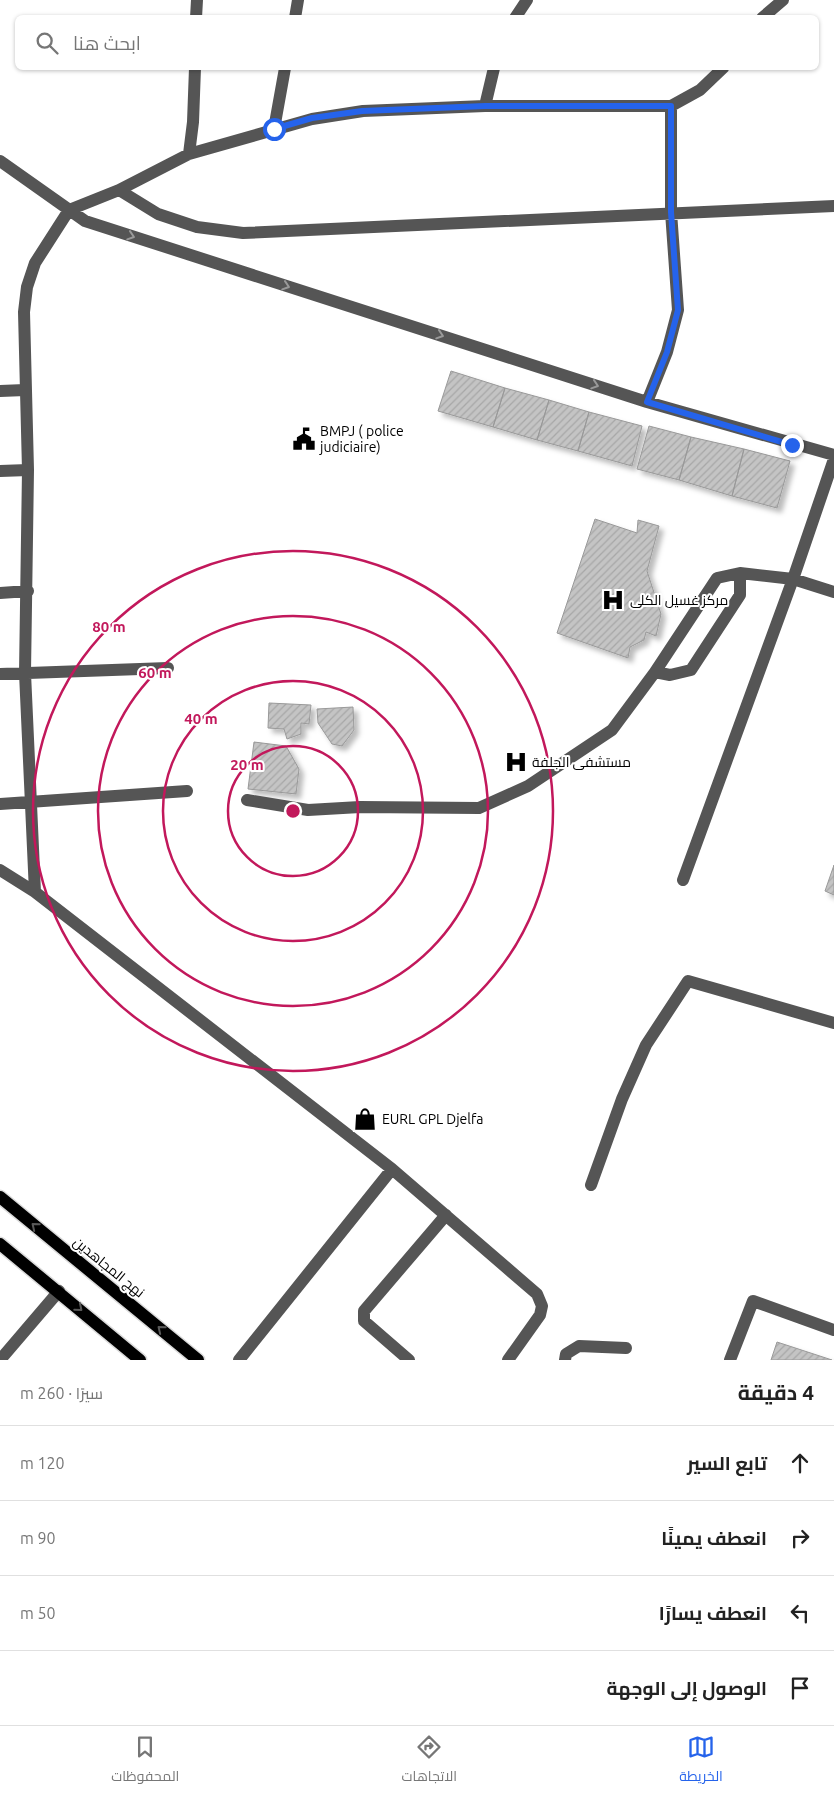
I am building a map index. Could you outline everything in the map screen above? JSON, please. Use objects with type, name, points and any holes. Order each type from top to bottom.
[{"type":"main road","name":"نهج المجاهدين","points":[[0,1197],[198,1360]]},
{"type":"main road","points":[[0,1244],[140,1360]]},
{"type":"street","points":[[196,15],[197,0]]},
{"type":"street","points":[[295,15],[298,0]]},
{"type":"street","points":[[517,15],[527,0]]},
{"type":"street","points":[[765,15],[782,0]]},
{"type":"street","points":[[189,154],[193,122],[195,70]]},
{"type":"street","points":[[274,129],[285,70]]},
{"type":"street","points":[[485,106],[494,70]]},
{"type":"street","points":[[35,892],[25,673],[28,591],[28,470],[24,312],[27,287],[36,263],[69,210],[119,190],[189,154],[312,118],[362,111],[485,106],[671,106],[700,90],[721,70]]},
{"type":"street","points":[[647,402],[667,352],[678,310],[671,212],[671,106]]},
{"type":"street","points":[[0,161],[85,221],[647,402],[834,455]]},
{"type":"street","points":[[119,190],[158,214],[197,227],[243,233],[834,206]]},
{"type":"street","points":[[0,391],[25,390]]},
{"type":"street","points":[[683,880],[793,579],[834,460]]},
{"type":"street","points":[[0,471],[28,470]]},
{"type":"street","points":[[655,672],[670,675],[691,670],[740,595],[740,573]]},
{"type":"street","points":[[247,800],[308,810],[360,807],[479,808],[528,786],[612,730],[655,672],[717,578],[740,573],[793,579],[834,592]]},
{"type":"street","points":[[0,593],[28,591]]},
{"type":"street","points":[[0,674],[168,668]]},
{"type":"street","points":[[0,804],[187,791]]},
{"type":"street","points":[[0,870],[35,892],[392,1169],[538,1294],[541,1301],[540,1315],[508,1360]]},
{"type":"street","points":[[591,1185],[622,1099],[646,1045],[688,981],[834,1023]]},
{"type":"street","points":[[239,1360],[392,1169]]},
{"type":"street","points":[[410,1360],[364,1321],[362,1316],[364,1311],[446,1215]]},
{"type":"street","points":[[0,1360],[59,1291]]},
{"type":"street","points":[[730,1360],[753,1301],[834,1330]]},
{"type":"street","points":[[565,1360],[566,1354],[579,1346],[626,1348]]},
{"type":"building","points":[[451,371],[505,388],[493,427],[438,411]]},
{"type":"building","points":[[505,388],[549,400],[537,440],[493,427]]},
{"type":"building","points":[[549,400],[589,412],[578,451],[537,440]]},
{"type":"building","points":[[589,412],[642,426],[632,466],[578,451]]},
{"type":"building","points":[[649,426],[691,437],[679,480],[637,469]]},
{"type":"building","points":[[691,437],[744,449],[732,496],[679,480]]},
{"type":"building","points":[[744,449],[790,461],[777,508],[732,496]]},
{"type":"building","name":"مركز غسيل الكلى","points":[[595,519],[637,533],[638,520],[659,526],[647,571],[661,614],[656,636],[646,632],[644,640],[630,647],[628,658],[557,633]]},
{"type":"building","points":[[269,703],[311,705],[309,724],[301,723],[301,734],[287,739],[284,729],[268,728]]},
{"type":"building","points":[[353,707],[354,730],[342,746],[332,744],[318,723],[317,709]]},
{"type":"building","points":[[254,742],[286,746],[299,769],[296,794],[248,789]]},
{"type":"building","points":[[834,865],[834,895],[825,891]]},
{"type":"building","points":[[777,1342],[832,1360],[771,1360]]},
{"type":"place","name":"BMPJ ( police judiciaire)","points":[[304,439]]},
{"type":"place","name":"مركز غسيل الكلى","points":[[613,600]]},
{"type":"place","name":"مستشفى الجلفة","points":[[516,762]]},
{"type":"place","name":"EURL GPL Djelfa","points":[[365,1119]]},
{"type":"route","points":[[274,129],[312,118],[362,111],[485,106],[671,106],[671,212],[674,258],[678,282],[678,310],[667,352],[647,402],[792,445]]}]
